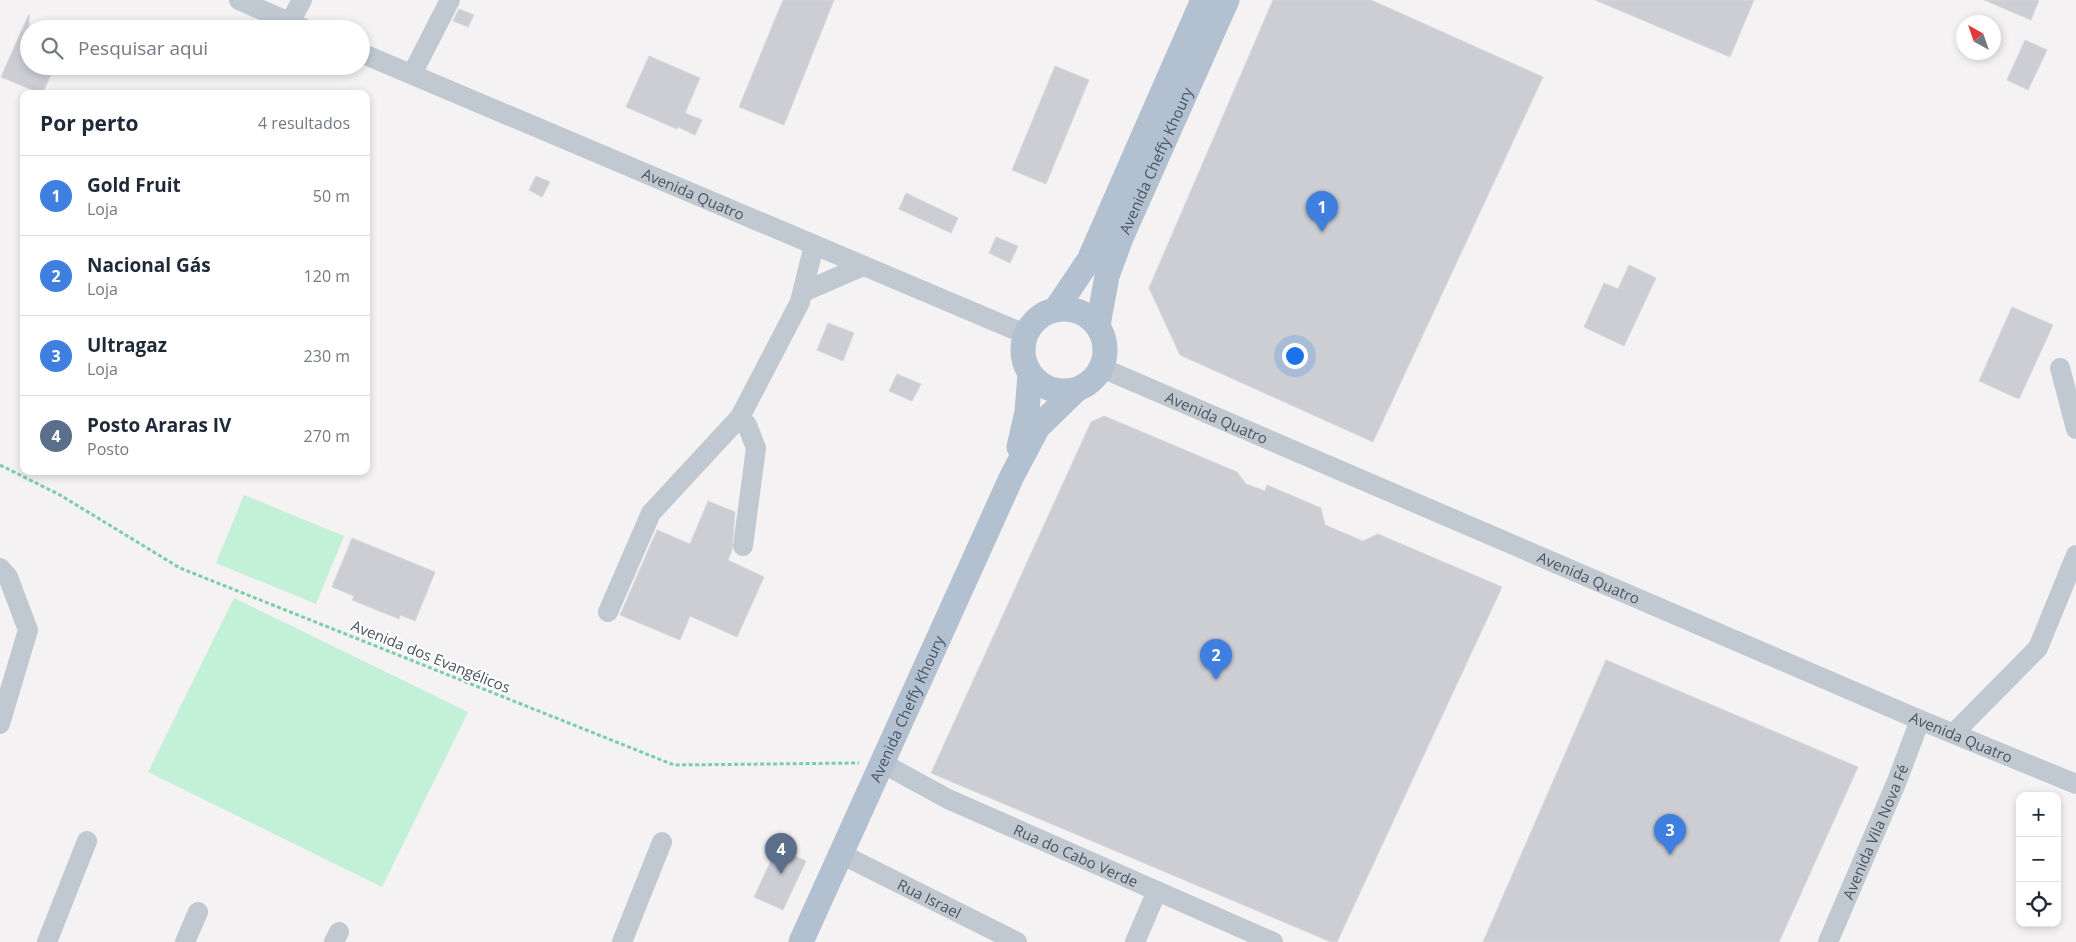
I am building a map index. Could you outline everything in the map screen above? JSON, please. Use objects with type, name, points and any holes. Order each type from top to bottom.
[{"type":"main road","name":"Avenida Cheffy Khoury","points":[[1056,309],[1089,260],[1203,0]]},
{"type":"main road","name":"Avenida Cheffy Khoury","points":[[1098,325],[1107,276],[1121,238],[1228,0]]},
{"type":"main road","points":[[1012,476],[1038,426],[1076,390],[1091,381],[1102,368],[1106,353],[1104,338],[1098,325],[1080,311],[1056,309],[1044,314],[1033,322],[1026,334],[1022,348],[1024,361],[1030,374],[1040,384],[1052,390],[1076,390]]},
{"type":"main road","points":[[1012,476],[1027,412],[1030,374]]},
{"type":"main road","name":"Avenida Cheffy Khoury","points":[[801,942],[1012,476]]},
{"type":"street","points":[[239,0],[284,20]]},
{"type":"street","points":[[299,20],[302,0]]},
{"type":"street","points":[[412,74],[450,0]]},
{"type":"street","name":"Avenida Quatro","points":[[370,57],[1026,334]]},
{"type":"street","points":[[608,612],[651,513],[740,417],[800,302],[814,245]]},
{"type":"street","points":[[803,292],[863,266]]},
{"type":"street","name":"Avenida Quatro","points":[[1102,368],[1920,720],[2076,784]]},
{"type":"street","points":[[2060,368],[2076,429]]},
{"type":"street","points":[[740,417],[747,425],[756,448],[743,546]]},
{"type":"street","points":[[1954,733],[2038,648],[2076,554]]},
{"type":"street","points":[[0,568],[8,577],[28,630],[0,723]]},
{"type":"street","name":"Avenida Vila Nova Fé","points":[[1828,942],[1897,781],[1920,720]]},
{"type":"street","name":"Rua do Cabo Verde","points":[[882,763],[948,799],[1273,942]]},
{"type":"street","points":[[47,942],[87,841]]},
{"type":"street","points":[[622,942],[662,842]]},
{"type":"street","name":"Rua Israel","points":[[841,854],[1017,942]]},
{"type":"street","points":[[1135,942],[1157,890]]},
{"type":"street","points":[[186,942],[198,912]]},
{"type":"path","name":"Avenida dos Evangélicos","points":[[0,464],[20,474]]},
{"type":"path","name":"Avenida dos Evangélicos","points":[[21,475],[60,495],[180,568],[674,765],[882,763]]},
{"type":"green space","points":[[244,495],[344,536],[316,604],[216,563]]},
{"type":"green space","points":[[234,598],[468,712],[382,887],[148,772]]},
{"type":"building","points":[[783,0],[834,0],[784,125],[739,107]]},
{"type":"building","points":[[1273,0],[1371,0],[1543,77],[1373,442],[1180,355],[1149,288]]},
{"type":"building","points":[[1595,0],[1754,0],[1730,57]]},
{"type":"building","points":[[1984,0],[2039,0],[2031,20]]},
{"type":"building","points":[[459,9],[474,15],[468,27],[453,21]]},
{"type":"building","points":[[20,34],[20,75],[51,75],[44,90],[32,90],[1,77]]},
{"type":"building","points":[[2025,40],[2047,50],[2028,90],[2007,80]]},
{"type":"building","points":[[649,56],[700,78],[685,113],[702,120],[695,135],[626,107]]},
{"type":"building","points":[[1055,66],[1089,80],[1046,184],[1012,170]]},
{"type":"building","points":[[536,176],[550,182],[542,197],[529,190]]},
{"type":"building","points":[[906,193],[958,218],[951,233],[899,209]]},
{"type":"building","points":[[996,237],[1018,246],[1010,263],[989,253]]},
{"type":"building","points":[[1629,265],[1656,278],[1624,346],[1584,327],[1604,283],[1618,289]]},
{"type":"building","points":[[2012,307],[2053,325],[2019,399],[1979,381]]},
{"type":"building","points":[[828,323],[854,333],[843,361],[817,350]]},
{"type":"building","points":[[897,374],[921,384],[912,401],[889,391]]},
{"type":"building","points":[[1104,416],[1237,472],[1246,484],[1265,491],[1267,485],[1321,508],[1325,525],[1363,541],[1378,534],[1502,587],[1337,942],[1331,942],[931,773],[1091,422]]},
{"type":"building","points":[[708,501],[735,512],[732,550],[728,560],[764,577],[737,637],[690,616],[680,640],[620,615],[657,530],[690,544]]},
{"type":"building","points":[[352,538],[435,572],[415,621],[400,615],[399,619],[352,600],[354,596],[332,587]]},
{"type":"building","points":[[1606,660],[1858,767],[1779,942],[1483,942]]},
{"type":"building","points":[[777,848],[806,861],[783,910],[754,897]]},
{"type":"place","name":"Gold Fruit","points":[[1322,232]]},
{"type":"place","name":"Nacional Gás","points":[[1216,680]]},
{"type":"place","name":"Ultragaz","points":[[1670,855]]},
{"type":"place","name":"Posto Araras IV","points":[[781,874]]}]
